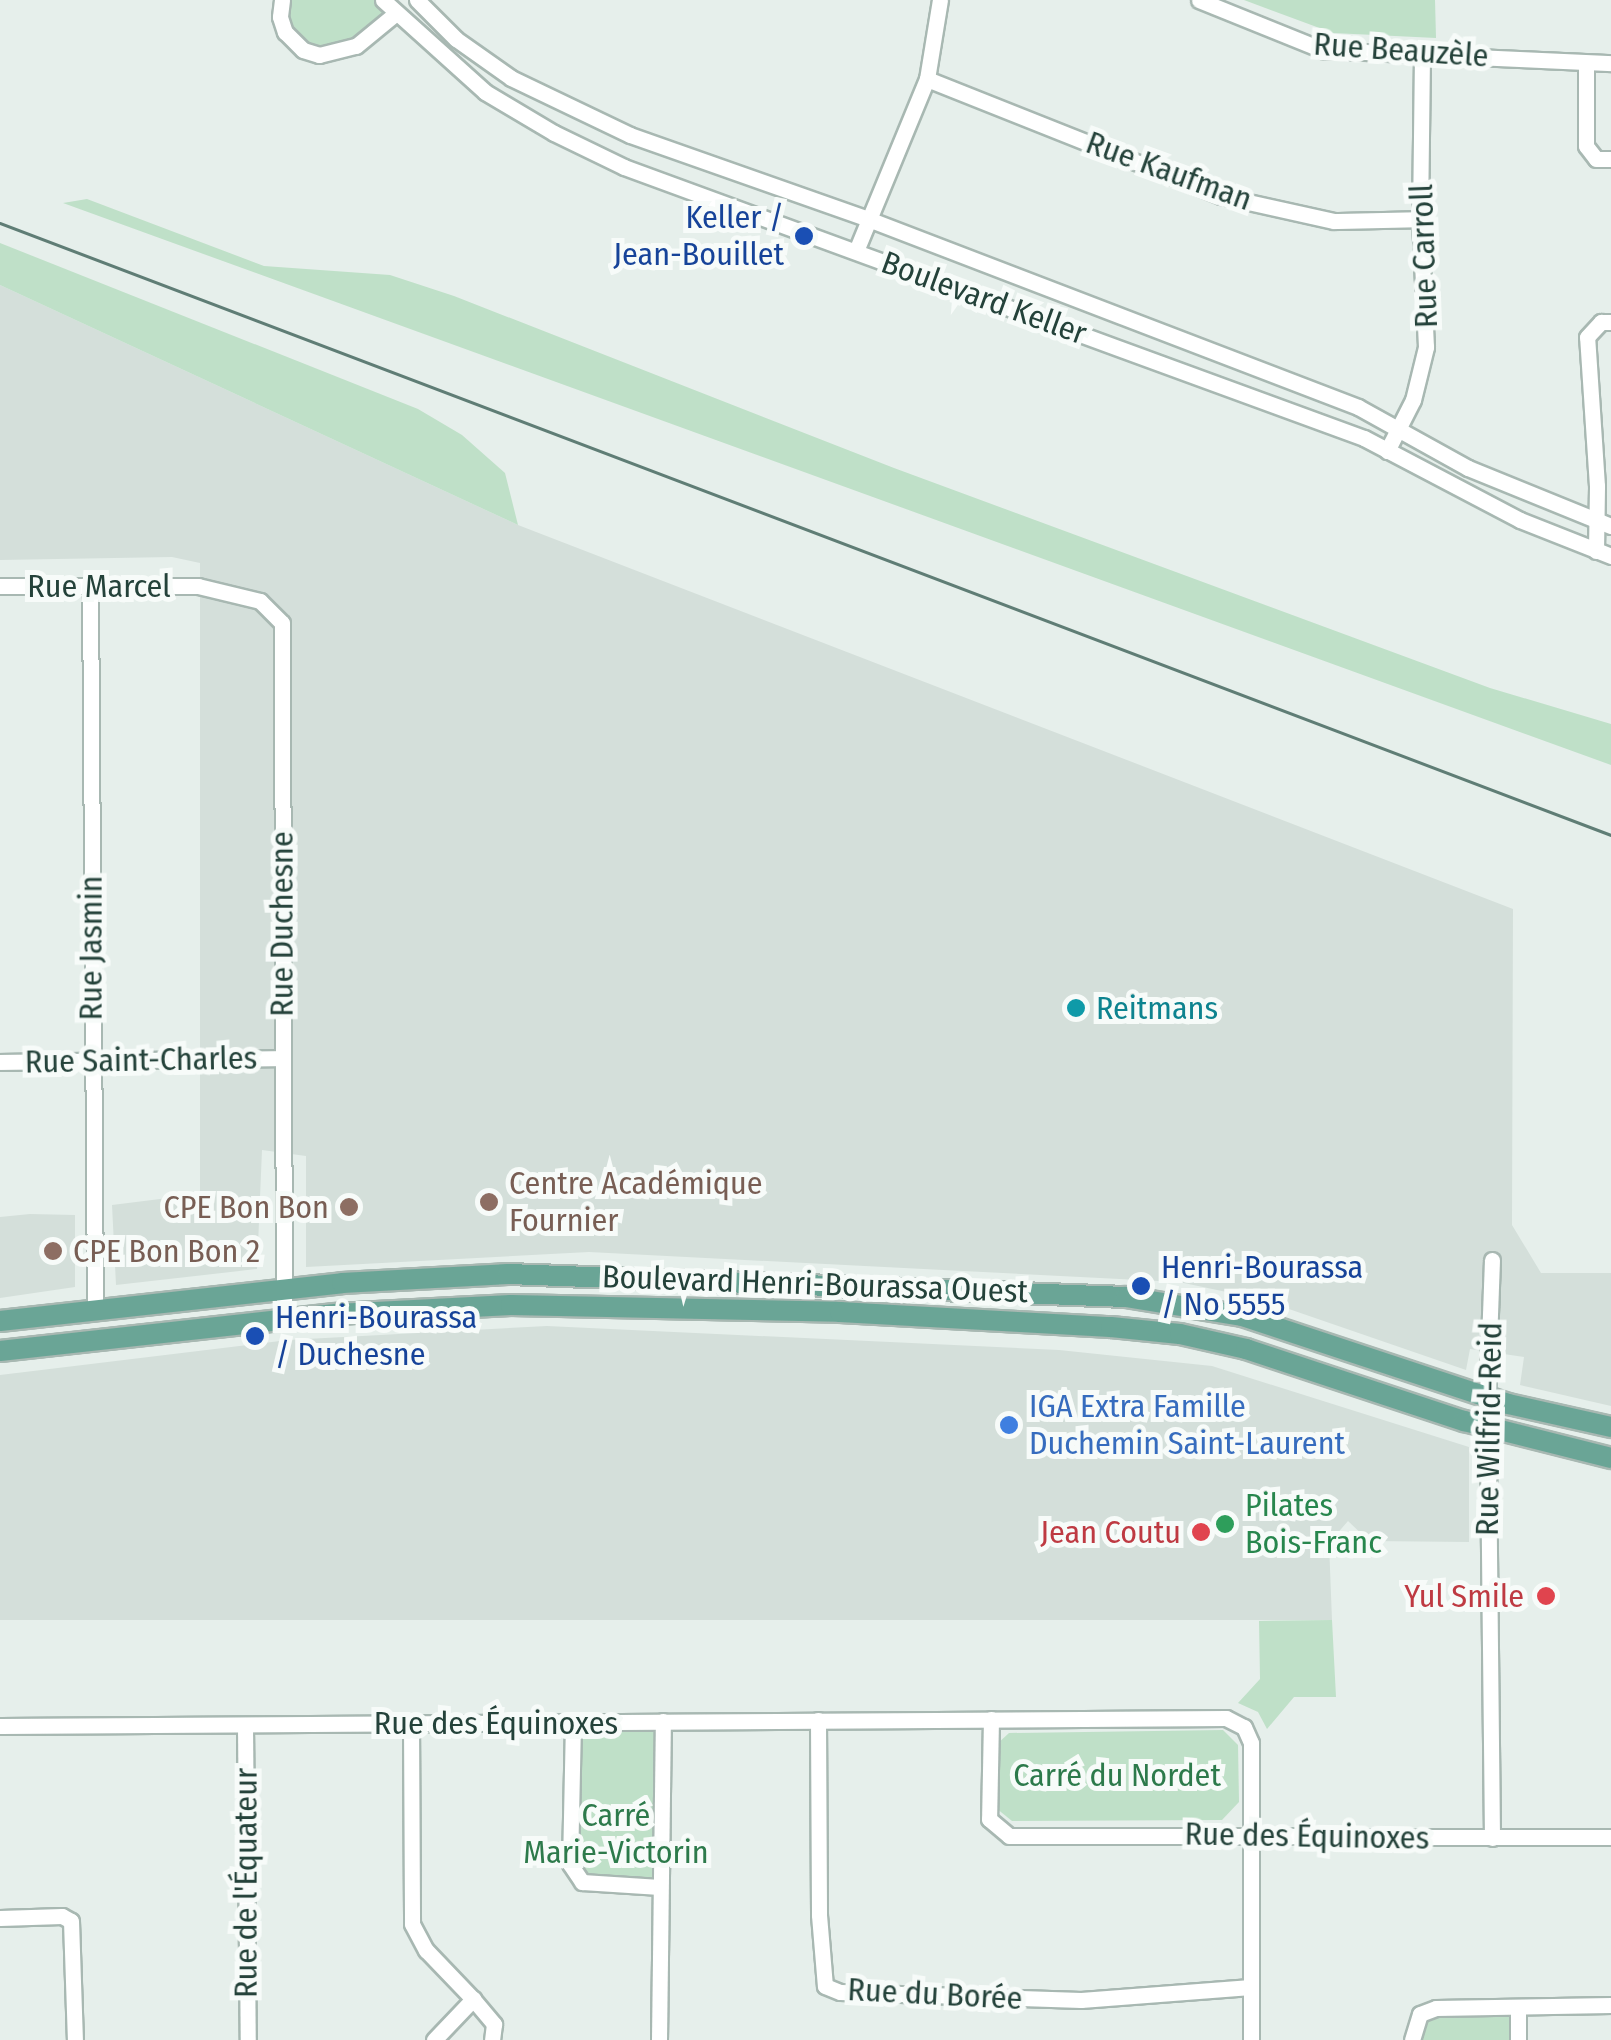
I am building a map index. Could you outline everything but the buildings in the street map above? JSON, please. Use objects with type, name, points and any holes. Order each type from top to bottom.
[{"type":"main road","name":"Boulevard Henri-Bourassa Ouest","points":[[0,1321],[284,1289],[426,1277],[541,1274],[1142,1299],[1242,1316],[1487,1396],[1611,1427]]},
{"type":"main road","name":"Boulevard Henri-Bourassa Ouest","points":[[0,1351],[416,1308],[593,1305],[840,1312],[1141,1329],[1258,1353],[1488,1428],[1611,1458]]},
{"type":"street","points":[[282,0],[280,17],[286,32],[303,50],[319,54],[339,53],[356,46],[396,14]]},
{"type":"street","name":"Boulevard Keller","points":[[382,0],[484,92],[554,133],[624,167],[1364,438],[1520,520],[1604,554]]},
{"type":"street","name":"Boulevard Keller","points":[[417,0],[456,39],[510,78],[630,136],[868,219],[1358,408],[1468,468],[1605,524]]},
{"type":"street","points":[[856,250],[928,79],[940,0]]},
{"type":"street","name":"Rue Beauzèle","points":[[1199,0],[1324,50],[1611,63]]},
{"type":"street","name":"Rue Carroll","points":[[1387,452],[1421,378],[1426,347],[1420,218],[1422,52]]},
{"type":"street","points":[[1586,62],[1586,146],[1596,159],[1611,160]]},
{"type":"street","name":"Rue Kaufman","points":[[928,79],[1221,196],[1334,221],[1420,218]]},
{"type":"street","points":[[1604,554],[1605,524],[1587,337],[1601,322],[1611,322]]},
{"type":"street","name":"Rue Marcel","points":[[0,586],[198,586]]},
{"type":"street","name":"Rue Jasmin","points":[[90,586],[95,1310]]},
{"type":"street","name":"Rue Duchesne","points":[[198,586],[260,601],[282,624],[284,1320]]},
{"type":"street","name":"Rue Saint-Charles","points":[[0,1062],[282,1058]]},
{"type":"street","name":"Rue Wilfrid-Reid","points":[[1492,1260],[1487,1396],[1492,1838]]},
{"type":"street","name":"Rue des Équinoxes","points":[[0,1726],[1226,1718],[1244,1727],[1251,1743],[1252,1834]]},
{"type":"street","name":"Rue des Équinoxes","points":[[991,1719],[990,1820],[1009,1836],[1611,1837]]},
{"type":"street","name":"Rue du Borée","points":[[818,1720],[819,1915],[825,1986],[840,1992],[1081,2000],[1251,1987]]},
{"type":"street","points":[[573,1722],[570,1864],[582,1882],[660,1887]]},
{"type":"street","points":[[659,2040],[663,1722]]},
{"type":"street","points":[[411,1723],[412,1924],[426,1950],[494,2024],[492,2040]]},
{"type":"street","name":"Rue de l'Équateur","points":[[245,1725],[248,2040]]},
{"type":"street","points":[[1251,2040],[1252,1834]]},
{"type":"street","points":[[0,1918],[62,1916],[71,1921],[75,2040]]},
{"type":"street","points":[[434,2040],[473,2000]]},
{"type":"street","points":[[1412,2040],[1420,2014],[1436,2008],[1611,2005]]},
{"type":"street","points":[[1518,2007],[1518,2040]]},
{"type":"shaded area","points":[[0,285],[518,525],[1513,909],[1512,1225],[1541,1273],[1611,1273],[1611,1406],[1520,1385],[1524,1357],[1470,1349],[1466,1370],[1260,1299],[1179,1282],[589,1252],[306,1267],[306,1156],[262,1150],[257,1269],[116,1285],[112,1205],[200,1194],[200,563],[172,557],[0,560]]},
{"type":"shaded area","points":[[75,1215],[75,1287],[0,1298],[0,1217]]},
{"type":"shaded area","points":[[547,1326],[1059,1350],[1212,1366],[1469,1447],[1469,1542],[1369,1541],[1348,1521],[1329,1543],[1332,1620],[0,1620],[0,1375],[288,1340]]},
{"type":"green space","points":[[288,0],[376,0],[385,12],[339,48],[325,49],[306,44],[290,26]]},
{"type":"green space","points":[[1244,0],[1435,0],[1436,38],[1333,33]]},
{"type":"green space","points":[[87,199],[264,266],[390,275],[454,296],[894,468],[1490,688],[1611,724],[1611,765],[63,203]]},
{"type":"green space","points":[[0,243],[418,409],[462,435],[505,473],[518,525],[0,285]]},
{"type":"green space","points":[[1332,1620],[1336,1697],[1294,1697],[1267,1729],[1258,1712],[1238,1703],[1260,1679],[1259,1621]]},
{"type":"green space","name":"Carré Marie-Victorin","points":[[663,1721],[660,1887],[582,1882],[570,1864],[573,1722]]},
{"type":"green space","name":"Carré du Nordet","points":[[1223,1730],[1238,1745],[1239,1802],[1222,1820],[1012,1821],[996,1808],[996,1745],[1009,1733]]},
{"type":"green space","points":[[1518,2007],[1518,2040],[1412,2040],[1420,2014]]},
{"type":"tram line","points":[[0,223],[1611,835]]},
{"type":"place","name":"Keller / Jean-Bouillet","points":[[804,236]]},
{"type":"place","name":"Reitmans","points":[[1076,1008]]},
{"type":"place","name":"Centre Académique Fournier","points":[[489,1202]]},
{"type":"place","name":"CPE Bon Bon","points":[[349,1207]]},
{"type":"place","name":"CPE Bon Bon 2","points":[[53,1251]]},
{"type":"place","name":"Henri-Bourassa / No 5555","points":[[1141,1286]]},
{"type":"place","name":"Henri-Bourassa / Duchesne","points":[[255,1336]]},
{"type":"place","name":"IGA Extra Famille Duchemin Saint-Laurent","points":[[1009,1425]]},
{"type":"place","name":"Pilates Bois-Franc","points":[[1225,1524]]},
{"type":"place","name":"Jean Coutu","points":[[1201,1532]]},
{"type":"place","name":"Yul Smile","points":[[1546,1596]]}]
